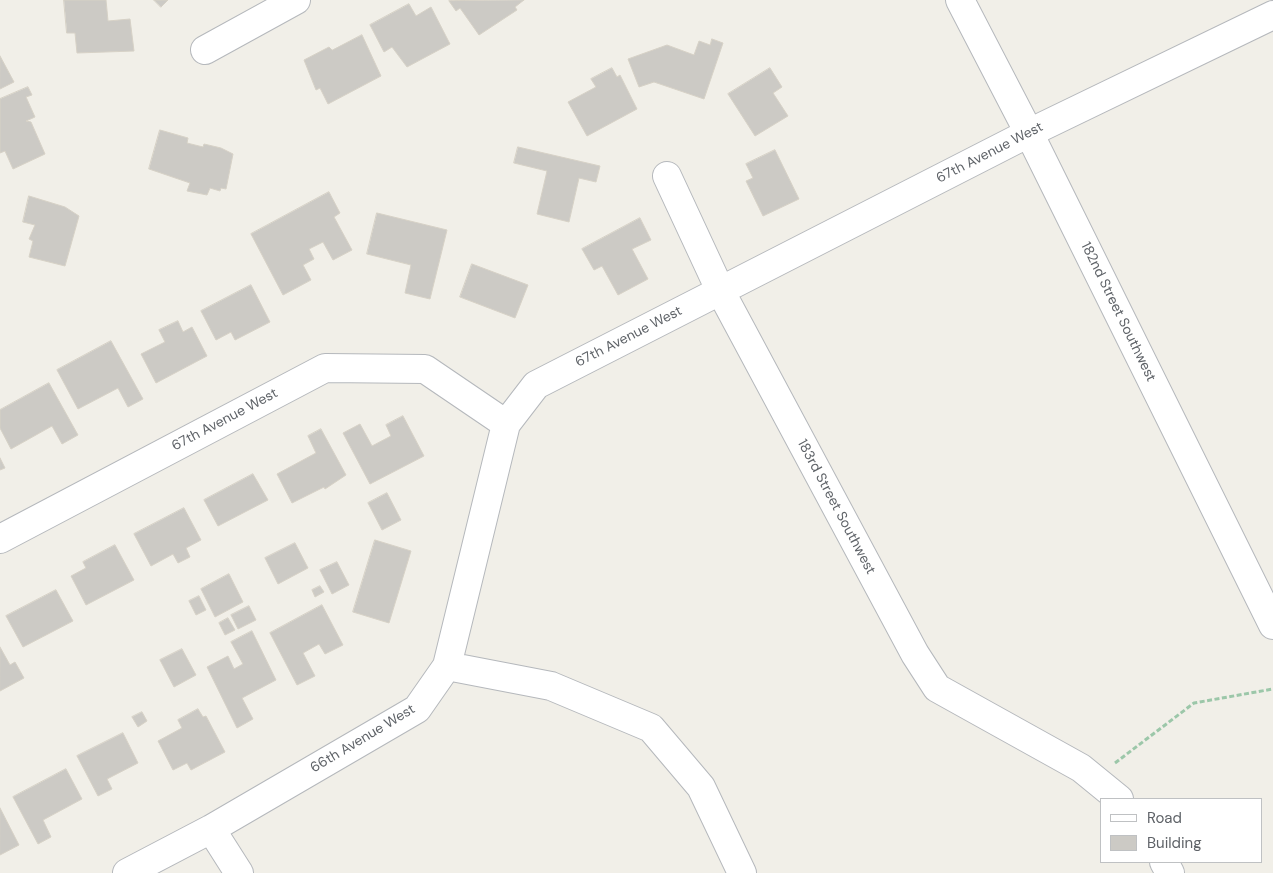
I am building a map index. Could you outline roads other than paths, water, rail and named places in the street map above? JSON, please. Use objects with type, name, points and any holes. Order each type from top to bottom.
[{"type":"street","points":[[205,50],[296,0]]},
{"type":"street","name":"182nd Street Southwest","points":[[960,0],[1029,133],[1273,625]]},
{"type":"street","name":"67th Avenue West","points":[[0,539],[326,368],[425,369],[506,424],[536,385],[1029,133],[1273,15]]},
{"type":"street","name":"183rd Street Southwest","points":[[666,176],[720,290],[915,654],[937,688],[1088,773],[1119,798]]},
{"type":"street","name":"66th Avenue West","points":[[127,873],[211,829],[416,709],[447,666],[506,424]]},
{"type":"street","points":[[447,666],[551,686],[650,728],[701,787],[742,873]]},
{"type":"street","points":[[211,829],[239,873]]}]
